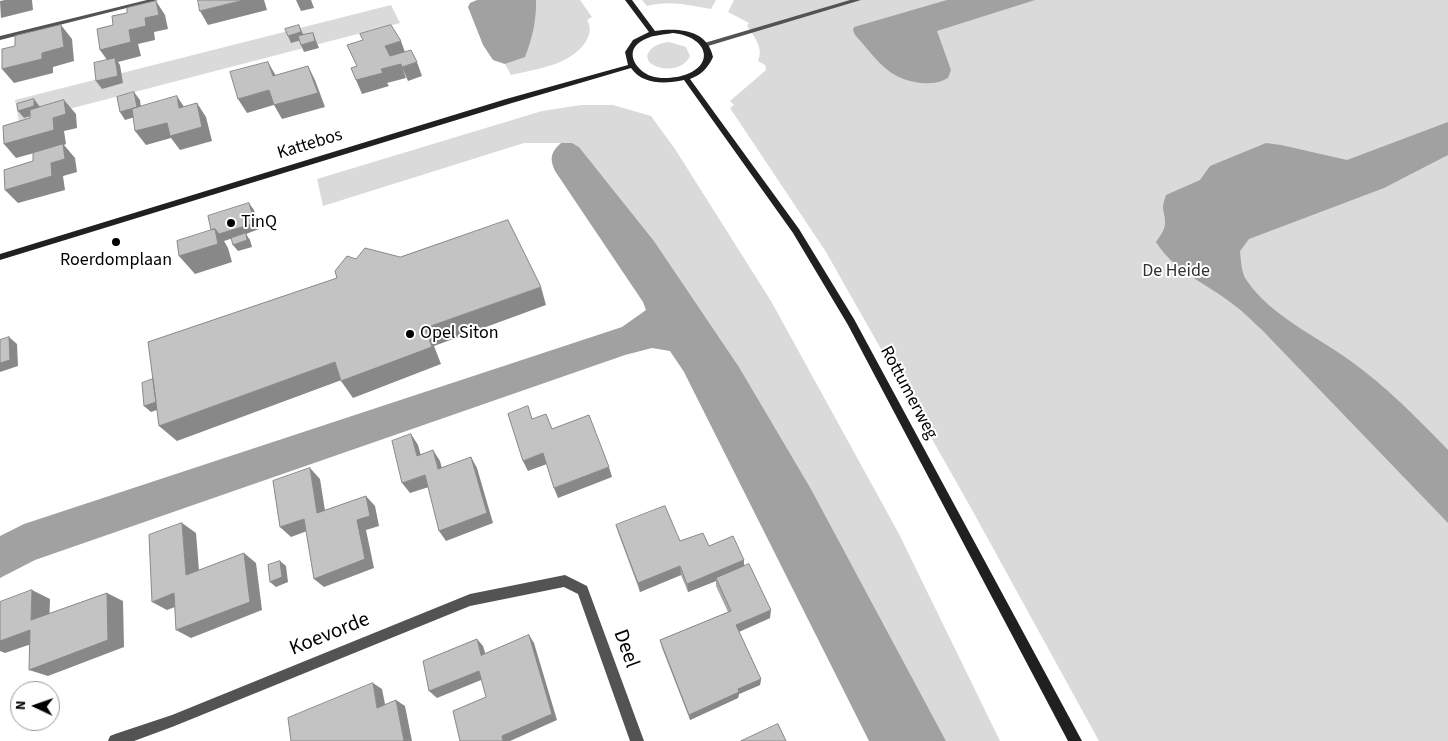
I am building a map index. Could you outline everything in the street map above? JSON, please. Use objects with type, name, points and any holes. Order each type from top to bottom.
[{"type":"main road","points":[[628,0],[653,33]]},
{"type":"main road","points":[[680,31],[692,35],[706,44],[709,52],[708,61],[697,73],[686,78],[673,80],[653,79],[642,75],[631,66],[628,58],[631,47],[642,37],[653,33],[680,31]]},
{"type":"main road","name":"Kattebos","points":[[0,257],[480,110],[631,66]]},
{"type":"main road","name":"Rottumerweg","points":[[686,78],[796,231],[851,322],[1075,741]]},
{"type":"street","points":[[0,38],[155,0]]},
{"type":"street","points":[[706,44],[858,0]]},
{"type":"street","name":"Koevorde","points":[[115,741],[181,718],[470,600],[565,582]]},
{"type":"street","name":"Deel","points":[[565,582],[583,590],[637,741]]},
{"type":"green space","points":[[536,0],[580,0],[592,17],[587,20],[590,31],[586,42],[573,55],[555,64],[511,75],[505,64],[521,54],[531,38]]},
{"type":"green space","points":[[642,0],[716,0],[711,9],[671,3],[647,6]]},
{"type":"green space","name":"De Heide","points":[[734,0],[1448,0],[1448,741],[1099,741],[971,508],[826,252],[730,108],[734,105],[730,101],[766,70],[765,65],[758,61],[760,51],[755,38],[747,26],[749,23],[728,12]]},
{"type":"green space","points":[[391,5],[400,23],[19,122],[15,100]]},
{"type":"green space","points":[[669,42],[686,47],[690,56],[687,61],[682,65],[671,68],[659,67],[649,62],[647,56],[653,47]]},
{"type":"green space","points":[[581,105],[613,105],[651,116],[675,149],[771,301],[899,534],[1000,741],[946,741],[811,489],[739,367],[654,241],[579,147],[572,143],[524,143],[323,206],[317,179],[542,111]]},
{"type":"shaded area","points":[[477,0],[536,0],[534,29],[525,57],[505,64],[493,60],[483,45],[468,7],[470,3]]},
{"type":"shaded area","points":[[947,0],[1035,0],[937,31],[951,70],[948,78],[935,83],[909,81],[891,72],[877,60],[855,35],[853,30],[854,27]]},
{"type":"shaded area","points":[[1448,122],[1448,155],[1384,188],[1249,239],[1240,251],[1245,278],[1257,294],[1282,316],[1378,382],[1448,450],[1448,523],[1262,330],[1234,305],[1171,261],[1156,242],[1165,226],[1163,208],[1166,195],[1200,180],[1210,166],[1266,143],[1347,160]]},
{"type":"shaded area","points":[[561,143],[572,143],[579,147],[654,241],[739,367],[811,489],[946,741],[869,741],[684,372],[670,351],[652,348],[625,355],[35,560],[0,578],[0,536],[24,524],[622,327],[646,310],[643,302],[555,171],[552,156],[555,149]]},
{"type":"building","points":[[198,0],[244,0],[200,11]]},
{"type":"building","points":[[156,1],[159,15],[145,18],[146,26],[129,30],[131,42],[100,50],[97,29],[113,25],[112,16],[127,13],[127,8]]},
{"type":"building","points":[[61,25],[64,47],[42,53],[42,59],[2,69],[2,49],[15,46],[15,36]]},
{"type":"building","points":[[299,25],[301,32],[288,36],[285,29]]},
{"type":"building","points":[[391,25],[401,41],[385,46],[390,56],[411,50],[417,62],[402,67],[401,64],[381,69],[383,73],[356,80],[351,68],[357,66],[347,45],[363,40],[360,34]]},
{"type":"building","points":[[313,33],[315,41],[301,45],[298,36]]},
{"type":"building","points":[[115,58],[118,76],[96,81],[94,63]]},
{"type":"building","points":[[268,62],[273,76],[308,66],[318,93],[274,105],[269,90],[238,99],[230,72]]},
{"type":"building","points":[[134,92],[137,107],[120,112],[117,97]]},
{"type":"building","points":[[177,96],[179,108],[197,103],[202,127],[170,136],[167,123],[135,131],[132,109]]},
{"type":"building","points":[[34,99],[34,106],[18,111],[17,104]]},
{"type":"building","points":[[64,100],[66,114],[53,118],[54,130],[4,144],[3,126],[30,118],[30,110]]},
{"type":"building","points":[[63,144],[65,159],[51,163],[52,176],[5,190],[4,170],[33,161],[33,153]]},
{"type":"building","points":[[249,203],[255,223],[219,234],[215,229],[211,230],[208,216]]},
{"type":"building","points":[[508,220],[541,287],[425,328],[432,347],[341,381],[335,362],[159,426],[148,342],[337,278],[335,271],[347,256],[356,259],[365,248],[400,257]]},
{"type":"building","points":[[215,229],[218,244],[179,256],[177,241]]},
{"type":"building","points":[[246,233],[247,240],[233,245],[231,238]]},
{"type":"building","points":[[9,337],[10,360],[0,363],[0,340]]},
{"type":"building","points":[[153,379],[156,402],[144,406],[142,383]]},
{"type":"building","points":[[528,406],[532,419],[546,414],[552,429],[589,415],[609,467],[554,488],[543,453],[523,461],[508,414]]},
{"type":"building","points":[[411,434],[417,456],[433,450],[438,469],[471,457],[487,513],[439,531],[425,475],[402,483],[392,441]]},
{"type":"building","points":[[310,468],[317,513],[366,496],[370,516],[357,520],[365,559],[314,579],[304,519],[280,527],[273,481]]},
{"type":"building","points":[[665,506],[680,541],[703,533],[709,546],[733,536],[744,560],[687,584],[680,566],[638,583],[616,525]]},
{"type":"building","points":[[182,523],[186,575],[244,553],[250,602],[176,630],[174,593],[152,602],[149,535]]},
{"type":"building","points":[[280,561],[282,577],[270,582],[268,565]]},
{"type":"building","points":[[749,564],[771,610],[736,625],[761,679],[738,689],[739,692],[689,715],[660,640],[731,611],[716,578]]},
{"type":"building","points":[[32,590],[31,620],[107,593],[108,640],[29,670],[30,630],[0,641],[0,602]]},
{"type":"building","points":[[529,635],[552,714],[502,736],[503,741],[460,741],[453,711],[486,697],[479,671],[429,691],[423,661],[477,639],[481,655]]},
{"type":"building","points":[[373,683],[377,708],[396,700],[404,741],[291,741],[288,718]]},
{"type":"building","points":[[778,724],[786,741],[741,741]]},
{"type":"place","name":"TinQ","points":[[231,223]]},
{"type":"place","name":"Roerdomplaan","points":[[116,242]]},
{"type":"place","name":"Opel Siton","points":[[410,334]]}]
